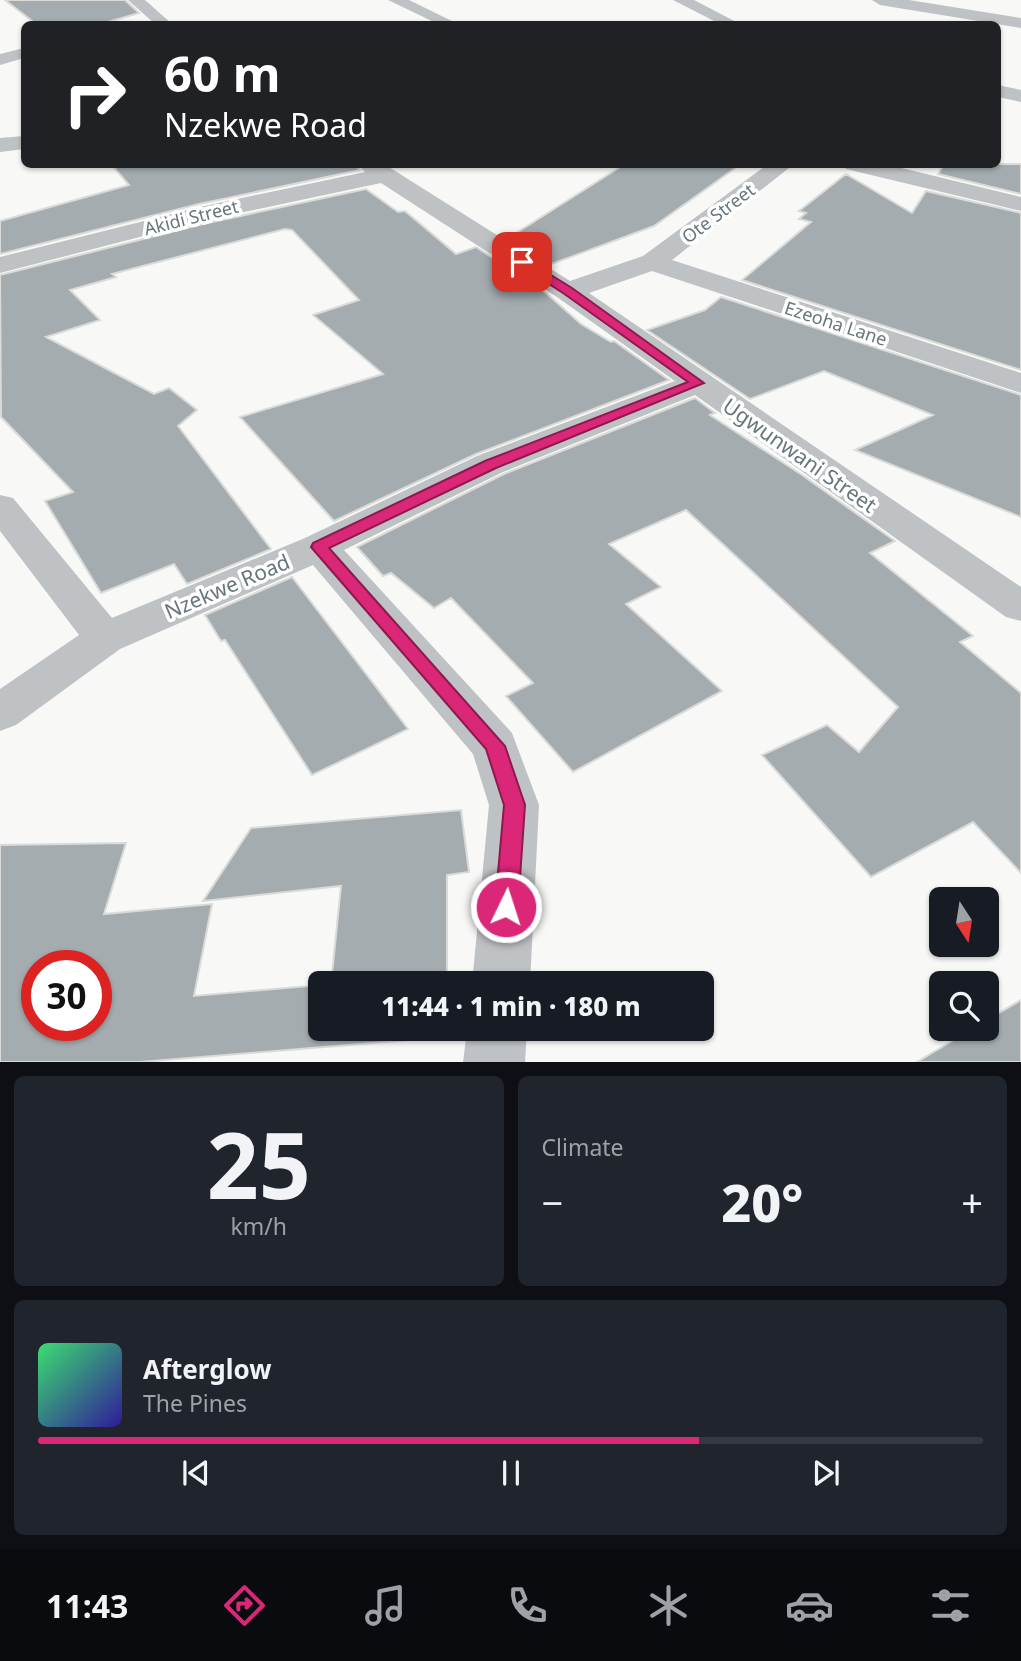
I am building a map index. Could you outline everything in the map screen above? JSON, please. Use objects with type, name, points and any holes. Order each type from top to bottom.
[{"type":"street","points":[[136,0],[156,21]]},
{"type":"street","points":[[396,0],[443,21]]},
{"type":"street","points":[[681,0],[726,21]]},
{"type":"street","points":[[880,0],[1021,23]]},
{"type":"street","points":[[896,20],[927,8]]},
{"type":"street","points":[[0,60],[21,54]]},
{"type":"street","points":[[1001,92],[1021,96]]},
{"type":"street","points":[[0,145],[21,143]]},
{"type":"street","name":"Ote Street","points":[[568,291],[652,262],[778,168]]},
{"type":"street","points":[[871,168],[1021,204]]},
{"type":"street","name":"Akidi Street","points":[[0,265],[376,170]]},
{"type":"street","name":"Ugwunwani Street","points":[[376,170],[568,291],[1021,607]]},
{"type":"street","name":"Ezeoha Lane","points":[[652,262],[1021,383]]},
{"type":"street","name":"Nzekwe Road","points":[[0,713],[104,638],[319,547],[490,464],[698,383]]},
{"type":"street","points":[[0,506],[104,638]]},
{"type":"street","points":[[319,547],[495,746],[514,805],[501,971]]},
{"type":"street","points":[[495,1062],[496,1041]]},
{"type":"building","points":[[5,0],[125,0],[139,13],[111,21],[32,21]]},
{"type":"building","points":[[1001,164],[1021,164],[1021,194],[938,174],[942,168],[1001,168]]},
{"type":"building","points":[[114,168],[360,170],[199,204],[0,254],[0,221],[129,185]]},
{"type":"building","points":[[619,168],[735,168],[654,226],[549,265],[505,237],[516,233]]},
{"type":"building","points":[[846,174],[912,213],[926,191],[1021,213],[1021,370],[742,280],[811,222],[799,219],[806,213],[799,211]]},
{"type":"building","points":[[366,189],[398,212],[405,211],[456,254],[476,247],[545,292],[581,324],[611,342],[614,341],[669,380],[476,454],[334,521],[240,417],[383,374],[313,315],[359,300],[292,230],[285,229],[112,274],[116,277],[70,290],[100,320],[46,337],[154,394],[169,388],[197,410],[178,426],[271,549],[187,584],[174,564],[101,593],[45,501],[73,492],[1,417],[0,275],[203,224]]},
{"type":"building","points":[[721,297],[1021,395],[1021,517],[855,450],[933,415],[824,371],[750,399],[647,330],[705,310]]},
{"type":"building","points":[[695,398],[715,413],[710,415],[802,475],[895,541],[870,553],[973,636],[960,642],[1021,693],[1021,873],[973,822],[871,877],[762,755],[827,725],[859,752],[898,707],[686,510],[609,544],[661,587],[626,604],[722,691],[573,772],[506,696],[533,683],[451,598],[434,608],[391,573],[383,576],[357,547],[504,474]]},
{"type":"building","points":[[292,577],[408,729],[312,775],[225,640],[221,641],[205,615]]},
{"type":"building","points":[[461,810],[469,872],[447,875],[447,971],[332,971],[341,886],[203,901],[251,828]]},
{"type":"building","points":[[126,843],[104,914],[212,904],[194,996],[308,986],[308,1041],[397,1041],[140,1062],[0,1062],[0,845]]},
{"type":"building","points":[[1021,1000],[1021,1062],[917,1062],[952,1041],[999,1041],[999,1013]]},
{"type":"route","points":[[506,907],[514,805],[495,746],[319,547],[490,464],[698,383],[568,291],[522,262]]}]
